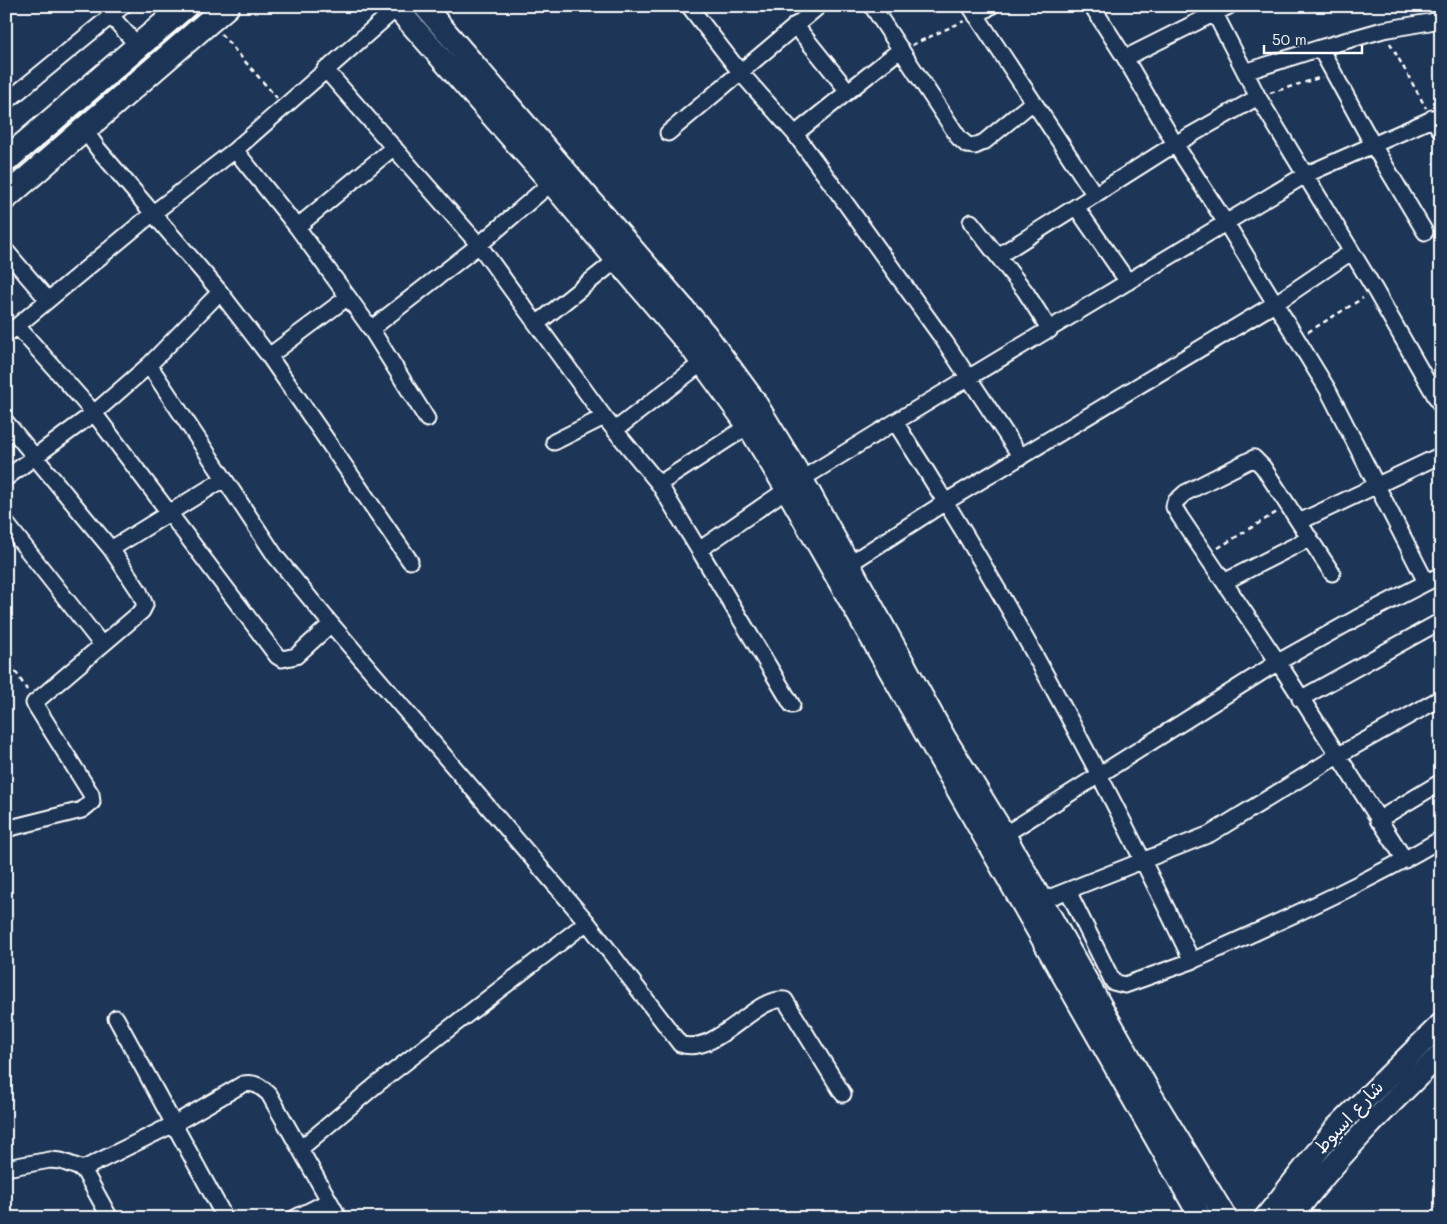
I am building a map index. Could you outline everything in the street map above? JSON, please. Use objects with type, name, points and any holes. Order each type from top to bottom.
[{"type":"highway","points":[[6,160],[185,6]]},
{"type":"highway","points":[[6,197],[227,6]]},
{"type":"main road","points":[[424,6],[625,253],[748,426],[794,484],[849,564],[945,738],[996,839],[1041,901],[1150,1093],[1226,1218]]},
{"type":"main road","points":[[397,7],[551,183],[625,253],[721,356],[754,400],[794,484],[996,839],[1201,1218]]},
{"type":"main road","name":"شارع اسيوط","points":[[1265,1218],[1336,1128],[1441,1024]]},
{"type":"main road","name":"شارع اسيوط","points":[[1291,1218],[1373,1120],[1441,1054]]},
{"type":"street","points":[[688,6],[740,72],[794,134],[969,379],[1021,457]]},
{"type":"street","points":[[668,133],[819,6]]},
{"type":"street","points":[[872,6],[956,134],[967,145],[975,146],[984,142],[1034,102]]},
{"type":"street","points":[[991,6],[973,11],[1095,195]]},
{"type":"street","points":[[1092,6],[1126,58],[1174,144],[1226,222],[1328,390],[1426,582]]},
{"type":"street","points":[[331,624],[296,656],[282,659],[277,656],[94,413],[12,330],[152,214],[235,150],[397,7]]},
{"type":"street","points":[[1126,58],[1218,9],[1258,97],[1375,290],[1441,406]]},
{"type":"street","points":[[6,102],[117,11],[138,47]]},
{"type":"street","points":[[1245,72],[1383,30],[1441,20]]},
{"type":"street","points":[[795,25],[848,91]]},
{"type":"street","points":[[1320,48],[1373,145],[1425,232]]},
{"type":"street","points":[[794,134],[901,49]]},
{"type":"street","points":[[326,69],[479,245],[538,323],[604,417],[659,484],[792,704]]},
{"type":"street","points":[[998,256],[1174,144],[1258,97]]},
{"type":"street","points":[[699,550],[794,484],[1305,175],[1436,117],[1441,131]]},
{"type":"street","points":[[84,129],[152,214],[220,292],[269,356],[410,561]]},
{"type":"street","points":[[298,227],[394,147]]},
{"type":"street","points":[[235,150],[298,227],[371,329],[427,419]]},
{"type":"street","points":[[371,329],[479,245],[551,183]]},
{"type":"street","points":[[1076,207],[1128,282]]},
{"type":"street","points":[[971,222],[998,256],[1050,330]]},
{"type":"street","points":[[6,251],[48,300]]},
{"type":"street","points":[[849,564],[947,501],[1276,303],[1351,252]]},
{"type":"street","points":[[538,323],[625,253]]},
{"type":"street","points":[[6,478],[94,413],[149,365],[220,292]]},
{"type":"street","points":[[269,356],[348,297]]},
{"type":"street","points":[[615,430],[703,362]]},
{"type":"street","points":[[149,365],[276,557],[331,624],[587,922],[680,1044],[688,1047],[699,1046],[720,1035],[773,1001],[785,1000],[844,1094]]},
{"type":"street","points":[[554,442],[604,417]]},
{"type":"street","points":[[6,422],[111,549],[139,591],[145,605],[142,611],[34,702],[91,794],[92,802],[82,810],[6,829]]},
{"type":"street","points":[[895,422],[947,501],[1100,774],[1192,961]]},
{"type":"street","points":[[659,484],[748,426]]},
{"type":"street","points":[[1299,522],[1441,455]]},
{"type":"street","points":[[1332,573],[1263,467],[1254,458],[1178,497],[1174,507],[1278,662],[1405,860]]},
{"type":"street","points":[[111,549],[224,479]]},
{"type":"street","points":[[6,523],[102,645]]},
{"type":"street","points":[[1224,582],[1310,538]]},
{"type":"street","points":[[996,839],[1278,662],[1441,575]]},
{"type":"street","points":[[1300,699],[1441,621]]},
{"type":"street","points":[[1041,901],[1210,834],[1337,756],[1441,698]]},
{"type":"street","points":[[1378,820],[1441,782]]},
{"type":"street","points":[[1068,891],[1114,982],[1126,985],[1192,961],[1282,920],[1405,860],[1441,839]]},
{"type":"street","points":[[300,1149],[376,1084],[587,922]]},
{"type":"street","points":[[116,1018],[225,1218]]},
{"type":"street","points":[[83,1169],[174,1124],[243,1084],[252,1083],[261,1087],[269,1094],[339,1218]]},
{"type":"street","points":[[6,1168],[50,1160],[61,1161],[83,1169],[110,1218]]},
{"type":"street","points":[[295,1218],[329,1201]]},
{"type":"path","points":[[901,49],[973,11]]},
{"type":"path","points":[[1383,30],[1436,117]]},
{"type":"path","points":[[219,32],[284,106]]},
{"type":"path","points":[[1258,97],[1333,73]]},
{"type":"path","points":[[1297,338],[1375,290]]},
{"type":"path","points":[[1206,556],[1288,505]]},
{"type":"path","points":[[6,656],[34,702]]}]
